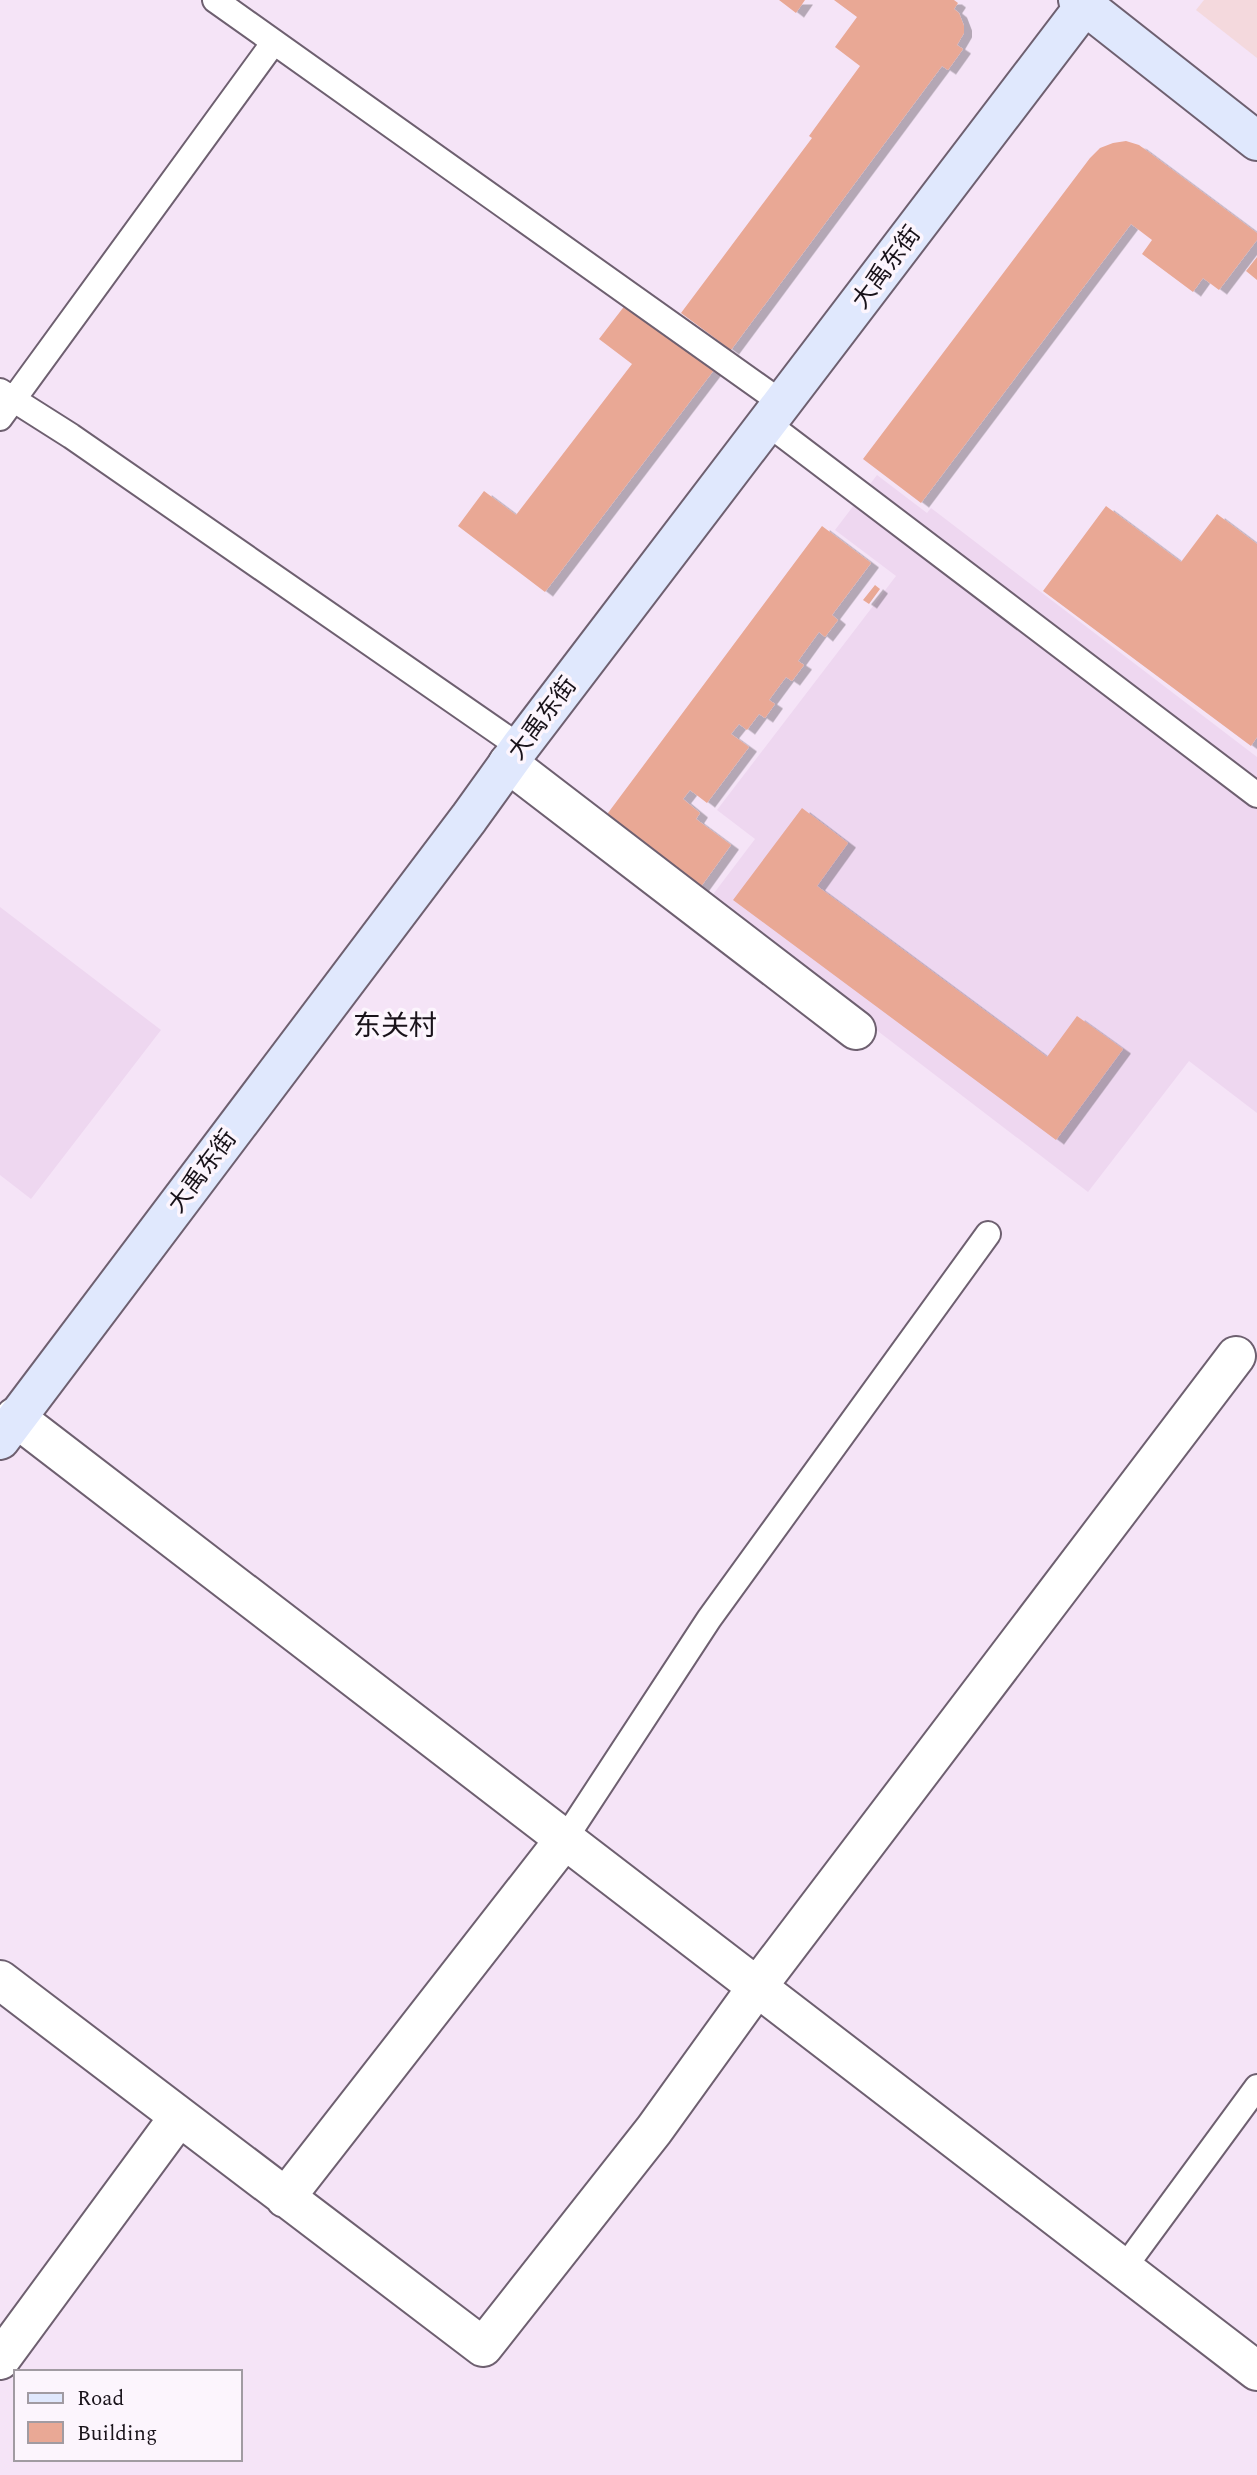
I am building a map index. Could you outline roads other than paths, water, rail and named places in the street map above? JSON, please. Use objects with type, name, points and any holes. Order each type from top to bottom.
[{"type":"street","points":[[1084,2],[1257,141]]},
{"type":"street","name":"大禹东街","points":[[8,1429],[1084,2]]},
{"type":"street","points":[[514,755],[856,1030]]},
{"type":"street","points":[[0,1980],[178,2118],[483,2347],[654,2130],[757,1987],[1236,1356]]},
{"type":"street","points":[[8,1429],[565,1839],[1257,2371]]},
{"type":"street","points":[[285,2198],[565,1839]]},
{"type":"street","points":[[0,2360],[178,2118]]},
{"type":"lane","points":[[215,0],[774,413],[1257,795]]},
{"type":"lane","points":[[274,42],[4,403],[71,436],[514,755]]},
{"type":"lane","points":[[565,1839],[709,1619],[988,1234]]},
{"type":"lane","points":[[1124,2268],[1257,2087]]},
{"type":"district","name":"东关村","points":[[395,1025]]}]
